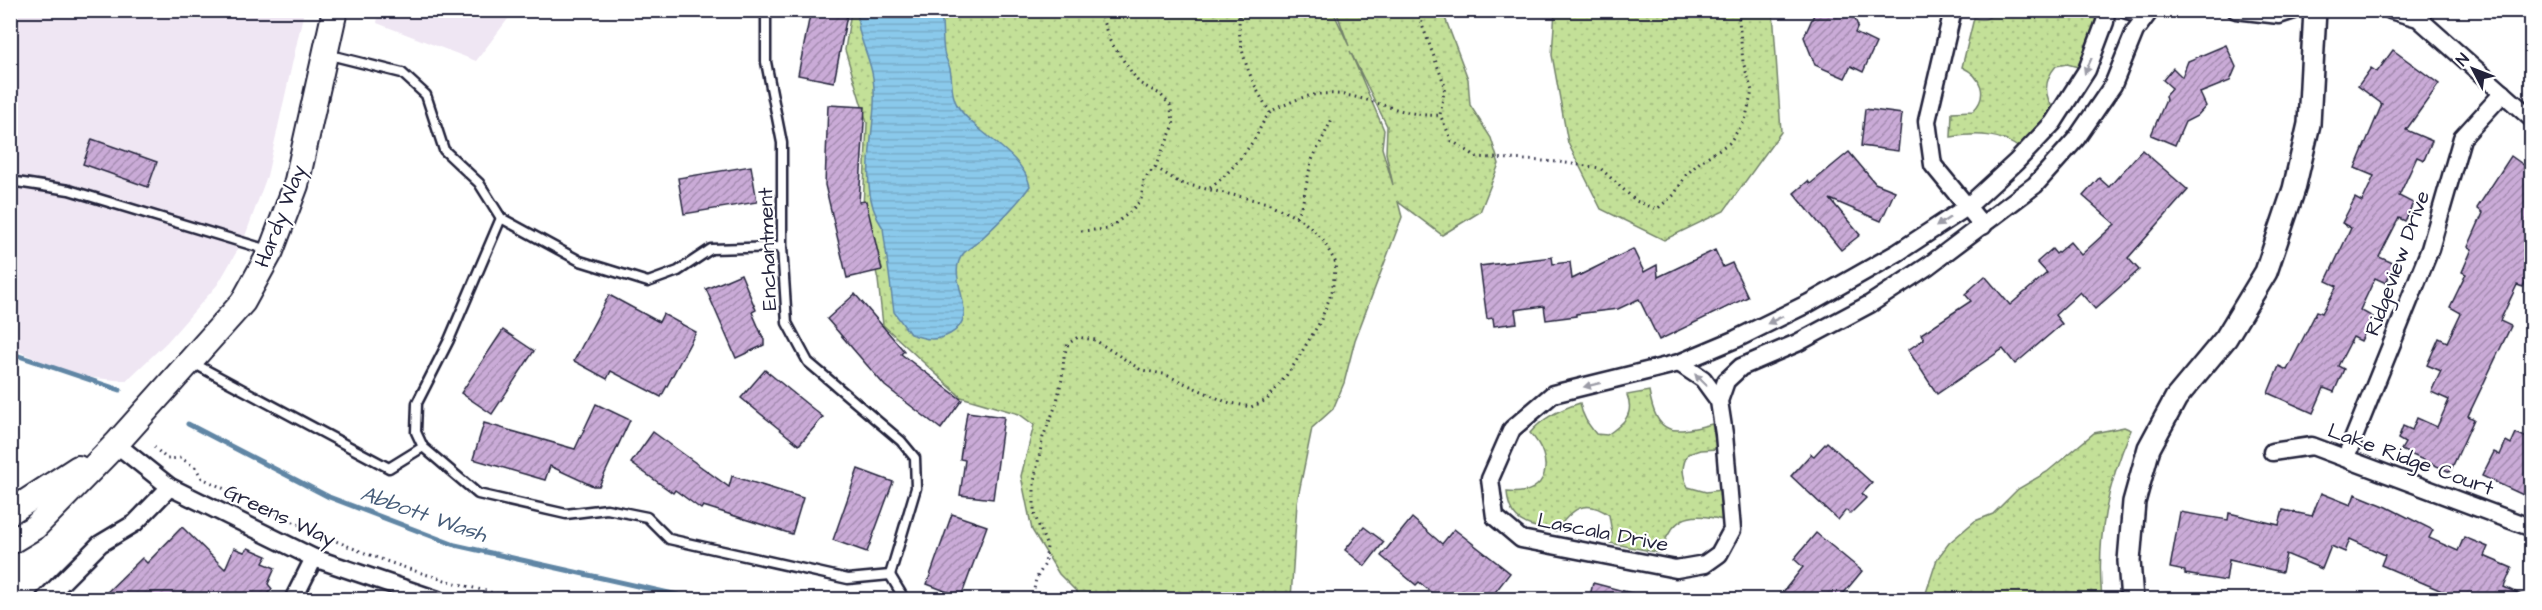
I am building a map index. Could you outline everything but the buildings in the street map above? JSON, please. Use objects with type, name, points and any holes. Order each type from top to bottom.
[{"type":"main road","name":"Hardy Way","points":[[10,542],[35,526],[116,444],[243,302],[271,251],[296,185],[335,10]]},
{"type":"main road","name":"Hardy Way","points":[[10,512],[116,444]]},
{"type":"street","points":[[1953,10],[1928,121],[1933,165],[1983,226]]},
{"type":"street","name":"Lascala Drive","points":[[1680,363],[1703,379],[1719,401],[1732,530],[1719,554],[1705,564],[1676,569],[1521,539],[1495,518],[1490,479],[1512,429],[1553,394],[1680,363],[1809,303],[1897,253],[1967,207],[2016,162],[2053,123],[2087,70],[2105,22],[2106,10]]},
{"type":"street","points":[[2127,10],[2139,13],[2150,11]]},
{"type":"street","points":[[2236,10],[2279,15],[2294,10]]},
{"type":"street","points":[[2132,600],[2129,561],[2134,502],[2149,448],[2176,398],[2226,338],[2266,272],[2295,189],[2309,124],[2315,10]]},
{"type":"street","points":[[2390,10],[2418,18],[2532,119]]},
{"type":"street","points":[[1719,401],[1726,381],[1741,367],[1797,343],[1870,304],[1928,266],[2035,185],[2076,139],[2113,85],[2135,31],[2150,11]]},
{"type":"street","name":"Ridgeview Drive","points":[[2346,457],[2430,249],[2462,138],[2503,93]]},
{"type":"street","name":"Greens Way","points":[[116,444],[170,488],[314,558],[438,600]]},
{"type":"street","name":"Lake Ridge Court","points":[[2272,452],[2312,446],[2532,528]]},
{"type":"street","points":[[44,600],[100,544],[135,523],[170,488]]},
{"type":"street","points":[[293,600],[314,558]]},
{"type":"lane","name":"Enchantment","points":[[766,10],[766,62],[782,143],[782,247],[787,323],[808,362],[901,441],[915,458],[916,488],[890,575]]},
{"type":"lane","points":[[326,54],[402,73],[426,95],[444,150],[479,183],[501,218],[580,261],[648,282],[678,271],[711,249],[782,247]]},
{"type":"lane","points":[[10,181],[69,190],[271,251]]},
{"type":"lane","points":[[501,218],[448,340],[417,403],[416,432],[423,447],[478,494],[566,514],[607,509],[647,517],[669,539],[848,579],[890,575],[905,600]]},
{"type":"lane","points":[[190,362],[389,468],[423,447]]},
{"type":"path","points":[[1081,231],[1107,229],[1129,213],[1141,200],[1144,179],[1155,167],[1174,125],[1170,105],[1160,94],[1139,83],[1110,41],[1099,10]]},
{"type":"path","points":[[1240,10],[1241,43],[1247,69],[1257,93],[1270,112]]},
{"type":"path","points":[[1420,10],[1419,17],[1445,87],[1440,115],[1452,141],[1477,157],[1559,162],[1600,168],[1636,201],[1658,209],[1674,195],[1686,175],[1701,161],[1729,143],[1744,121],[1752,91],[1743,62],[1738,10]]},
{"type":"path","points":[[1210,188],[1224,178],[1254,140],[1270,112],[1299,98],[1337,94],[1365,98],[1427,116],[1440,115]]},
{"type":"path","points":[[1296,217],[1303,201],[1311,162],[1333,117]]},
{"type":"path","points":[[1032,600],[1036,579],[1045,564],[1047,548],[1034,513],[1034,482],[1043,436],[1056,405],[1068,344],[1078,337],[1095,340],[1141,370],[1164,374],[1226,402],[1251,407],[1268,400],[1292,368],[1320,322],[1332,292],[1336,263],[1321,237],[1296,217],[1268,203],[1180,183],[1155,167]]},
{"type":"path","points":[[154,447],[166,459],[181,458],[195,467],[202,478],[355,548],[457,584],[522,600]]},
{"type":"shaded area","points":[[379,10],[514,11],[476,61],[377,23]]},
{"type":"shaded area","points":[[11,11],[304,11],[267,176],[244,239],[218,284],[167,342],[126,381],[75,376],[11,348]]},
{"type":"green space","points":[[1996,10],[2072,11],[2079,16],[2086,17],[2102,14],[2082,68],[2067,64],[2056,66],[2052,71],[2047,82],[2047,94],[2055,111],[2022,150],[1997,137],[1970,135],[1951,137],[1952,112],[1973,111],[1981,99],[1981,86],[1974,75],[1962,67],[1974,18],[1986,18]]},
{"type":"green space","points":[[851,11],[1333,11],[1349,46],[1336,11],[1446,11],[1444,15],[1468,79],[1470,105],[1491,138],[1499,164],[1480,212],[1442,235],[1398,202],[1402,217],[1355,340],[1344,383],[1333,409],[1312,428],[1297,502],[1291,599],[1084,599],[1059,574],[1032,530],[1021,476],[1034,425],[1019,414],[961,397],[883,325],[878,280],[863,208],[867,123],[845,50]],"holes":[[[1350,51],[1387,126],[1386,153],[1393,185],[1382,148],[1384,130]]]},
{"type":"green space","points":[[1555,11],[1773,11],[1781,132],[1724,211],[1664,240],[1601,209],[1568,143],[1552,55]]},
{"type":"green space","points":[[1649,391],[1657,417],[1668,428],[1686,430],[1712,424],[1717,449],[1700,450],[1688,454],[1683,467],[1688,487],[1706,492],[1721,490],[1722,520],[1699,516],[1682,520],[1670,532],[1660,553],[1610,543],[1612,533],[1609,515],[1592,507],[1579,508],[1573,512],[1556,531],[1529,525],[1516,517],[1509,503],[1507,492],[1532,489],[1540,482],[1544,474],[1543,454],[1530,433],[1535,427],[1553,414],[1580,403],[1586,420],[1596,434],[1607,435],[1618,427],[1628,414],[1630,408],[1627,395]]},
{"type":"green space","points":[[2124,427],[2131,430],[2110,492],[2102,534],[2102,599],[1924,599],[1937,559],[1949,543],[1975,521],[1993,514],[2018,489],[2047,472],[2094,433]]},
{"type":"water","points":[[858,11],[941,11],[944,52],[957,105],[975,125],[1018,163],[1026,174],[1030,186],[1000,221],[963,254],[958,264],[957,274],[964,317],[960,326],[940,338],[925,338],[910,334],[894,312],[883,228],[874,211],[870,193],[868,174],[873,116],[873,78],[859,28]]},
{"type":"waterway","points":[[10,353],[120,390]]},
{"type":"waterway","name":"Abbott Wash","points":[[188,424],[329,497],[455,545],[700,600]]}]
